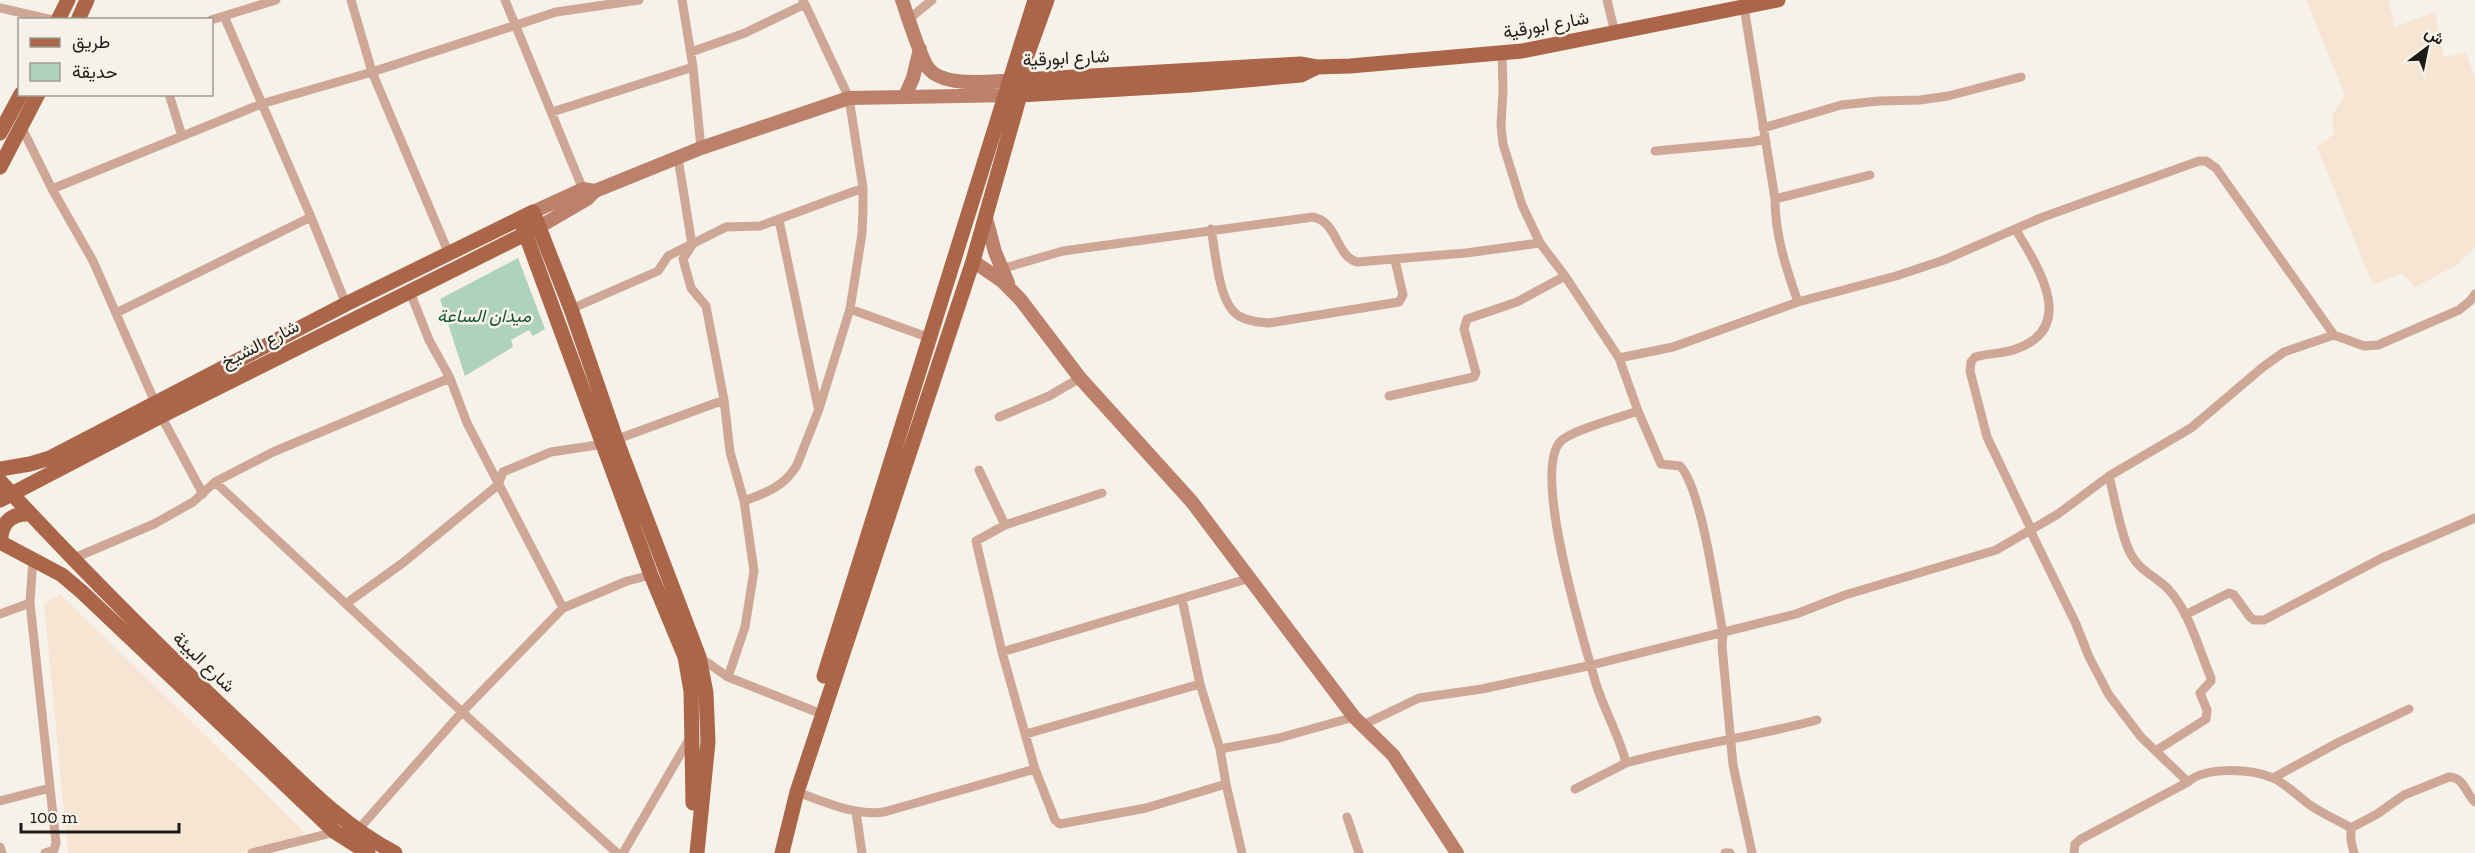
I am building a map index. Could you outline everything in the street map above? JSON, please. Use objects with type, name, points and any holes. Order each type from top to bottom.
[{"type":"main road","points":[[59,18],[68,0]]},
{"type":"main road","points":[[79,18],[87,0]]},
{"type":"main road","points":[[782,853],[796,792],[986,218],[1035,0]]},
{"type":"main road","points":[[777,853],[814,711],[956,254],[1047,0]]},
{"type":"main road","name":"شارع ابورقية","points":[[1014,87],[1190,86],[1301,75],[1317,67],[1522,51],[1778,0]]},
{"type":"main road","points":[[0,133],[10,119],[20,96]]},
{"type":"main road","points":[[0,167],[10,119],[37,96]]},
{"type":"main road","points":[[526,215],[610,442],[699,657],[706,693],[708,742],[695,853]]},
{"type":"main road","name":"شارع الشيخ","points":[[6,497],[346,304],[526,215]]},
{"type":"main road","points":[[532,230],[571,309],[651,575],[685,657],[691,691],[695,853]]},
{"type":"main road","name":"شارع الشيخ","points":[[1,469],[50,458],[410,292],[532,230]]},
{"type":"main road","points":[[956,254],[973,261]]},
{"type":"main road","name":"شارع البيئة","points":[[1,469],[6,497],[29,514],[176,673],[335,832],[368,853]]},
{"type":"main road","points":[[1,542],[0,536],[5,523],[16,515],[29,514]]},
{"type":"main road","name":"شارع البيئة","points":[[1,542],[62,575],[357,831],[395,853]]},
{"type":"street","points":[[213,19],[276,0]]},
{"type":"street","points":[[351,0],[372,72],[449,254]]},
{"type":"street","points":[[506,0],[588,193]]},
{"type":"street","points":[[52,189],[261,104],[372,72],[556,12],[639,0]]},
{"type":"street","points":[[682,0],[693,67],[701,148]]},
{"type":"street","name":"شارع ابورقية","points":[[902,0],[930,70],[948,80],[1014,87]]},
{"type":"street","points":[[909,19],[932,0]]},
{"type":"street","points":[[1607,0],[1615,33]]},
{"type":"street","points":[[691,52],[745,33],[804,2],[849,98],[863,188],[862,234],[850,309],[819,409],[793,471],[771,491],[744,501]]},
{"type":"street","points":[[1744,7],[1775,199],[1779,243],[1798,302]]},
{"type":"street","points":[[0,8],[44,18]]},
{"type":"street","points":[[225,16],[346,304]]},
{"type":"street","points":[[905,96],[913,78],[920,48]]},
{"type":"street","points":[[1502,53],[1501,126],[1503,144],[1518,195],[1539,243],[1565,276],[1619,358],[1638,411],[1661,464],[1680,466],[1687,476],[1709,556],[1723,633],[1722,646],[1732,765],[1752,853]]},
{"type":"street","points":[[552,112],[693,67]]},
{"type":"street","points":[[1763,128],[1840,105],[1948,96],[2021,77]]},
{"type":"street","name":"شارع ابورقية","points":[[588,193],[701,148],[849,98],[905,96],[940,98],[1014,87]]},
{"type":"street","points":[[170,96],[182,136]]},
{"type":"street","points":[[10,119],[93,261],[158,409],[203,494]]},
{"type":"street","points":[[1654,151],[1765,139]]},
{"type":"street","points":[[678,158],[692,245],[683,259],[691,288],[706,306],[724,400],[730,452],[744,501],[754,571],[745,627],[728,677]]},
{"type":"street","points":[[1619,358],[1673,347],[1798,302],[1896,276],[1944,260],[2043,217],[2199,161],[2206,161],[2216,168],[2334,335],[2364,346],[2378,345],[2459,310],[2475,294]]},
{"type":"street","points":[[1775,199],[1870,175]]},
{"type":"street","points":[[571,309],[658,271],[668,256],[726,227],[760,226],[863,188]]},
{"type":"street","points":[[526,215],[588,193]]},
{"type":"street","points":[[532,230],[588,193]]},
{"type":"street","points":[[116,313],[311,217]]},
{"type":"street","points":[[1001,268],[1064,251],[1211,229],[1313,217],[1326,221],[1352,261],[1395,260],[1539,243]]},
{"type":"street","points":[[986,218],[1001,268],[1012,290],[1080,378],[1192,502],[1359,721],[1393,755],[1457,853]]},
{"type":"street","points":[[779,220],[819,409]]},
{"type":"street","points":[[1211,229],[1222,290],[1227,303],[1239,317],[1251,321],[1269,323],[1400,302],[1403,295],[1395,260]]},
{"type":"street","points":[[2016,230],[2042,279],[2050,311],[2048,324],[2034,341],[2015,350],[1975,357],[1971,362],[1970,371],[1987,437],[2076,624],[2089,657],[2109,695],[2140,737],[2157,750],[2188,782]]},
{"type":"street","points":[[973,261],[1012,290]]},
{"type":"street","points":[[1389,396],[1474,377],[1476,373],[1464,329],[1467,320],[1517,303],[1565,276]]},
{"type":"street","points":[[410,292],[429,340],[450,378],[467,423],[563,608]]},
{"type":"street","points":[[850,309],[930,338]]},
{"type":"street","points":[[1220,749],[1359,721],[1419,698],[1482,689],[1592,665],[1796,615],[1845,595],[1996,550],[2058,514],[2109,476],[2191,428],[2284,352],[2334,335]]},
{"type":"street","points":[[72,559],[154,524],[194,502],[215,482],[273,452],[450,378]]},
{"type":"street","points":[[999,417],[1049,396],[1080,378]]},
{"type":"street","points":[[347,603],[404,562],[498,485],[503,472],[551,452],[610,442],[724,400]]},
{"type":"street","points":[[1626,763],[1594,677],[1569,591],[1555,518],[1553,472],[1555,456],[1561,441],[1571,434],[1638,411]]},
{"type":"street","points":[[979,470],[1005,525]]},
{"type":"street","points":[[2109,476],[2130,554],[2141,567],[2170,591],[2185,615],[2211,678],[2200,693],[2207,710],[2206,718],[2157,750]]},
{"type":"street","points":[[215,482],[617,853]]},
{"type":"street","points":[[1102,493],[1005,525],[978,539],[976,543],[1002,652],[1035,769],[1055,820],[1060,824],[1146,808],[1226,784]]},
{"type":"street","points":[[2185,615],[2229,593],[2234,595],[2250,617],[2254,620],[2264,620],[2382,558],[2475,518]]},
{"type":"street","points":[[33,558],[30,603],[56,843],[54,850],[45,853]]},
{"type":"street","points":[[357,831],[462,712],[563,608],[627,582],[651,575]]},
{"type":"street","points":[[1002,652],[1250,578]]},
{"type":"street","points":[[1182,599],[1200,684],[1220,749],[1242,853]]},
{"type":"street","points":[[0,614],[30,603]]},
{"type":"street","points":[[699,657],[728,677],[814,711]]},
{"type":"street","points":[[1026,735],[1200,684]]},
{"type":"street","points":[[2273,778],[2339,742],[2409,709]]},
{"type":"street","points":[[1575,789],[1626,763],[1817,720]]},
{"type":"street","points":[[623,853],[692,733]]},
{"type":"street","points":[[796,792],[856,812],[884,812],[1035,769]]},
{"type":"street","points":[[2074,853],[2075,844],[2080,839],[2188,782],[2194,776],[2218,771],[2236,771],[2273,778],[2313,807],[2351,828]]},
{"type":"street","points":[[2351,828],[2377,814],[2404,795],[2449,777],[2455,777],[2461,782],[2475,802]]},
{"type":"street","points":[[0,801],[50,788]]},
{"type":"street","points":[[856,812],[862,853]]},
{"type":"street","points":[[1347,817],[1359,853]]},
{"type":"street","points":[[2351,828],[2350,841],[2354,853]]},
{"type":"street","points":[[252,853],[335,832]]},
{"type":"street","points":[[0,847],[2,853]]},
{"type":"street","points":[[1725,853],[1730,853]]},
{"type":"shaded area","points":[[2306,0],[2388,0],[2395,27],[2435,12],[2444,57],[2466,52],[2475,78],[2475,248],[2456,265],[2415,288],[2402,273],[2373,285],[2317,147],[2334,134],[2332,115],[2345,95]]},
{"type":"shaded area","points":[[60,594],[304,831],[301,838],[240,853],[68,853],[44,604]]},
{"type":"green space","name":"ميدان الساعة","points":[[518,258],[545,329],[533,336],[529,330],[511,340],[513,347],[465,376],[440,299]]}]
